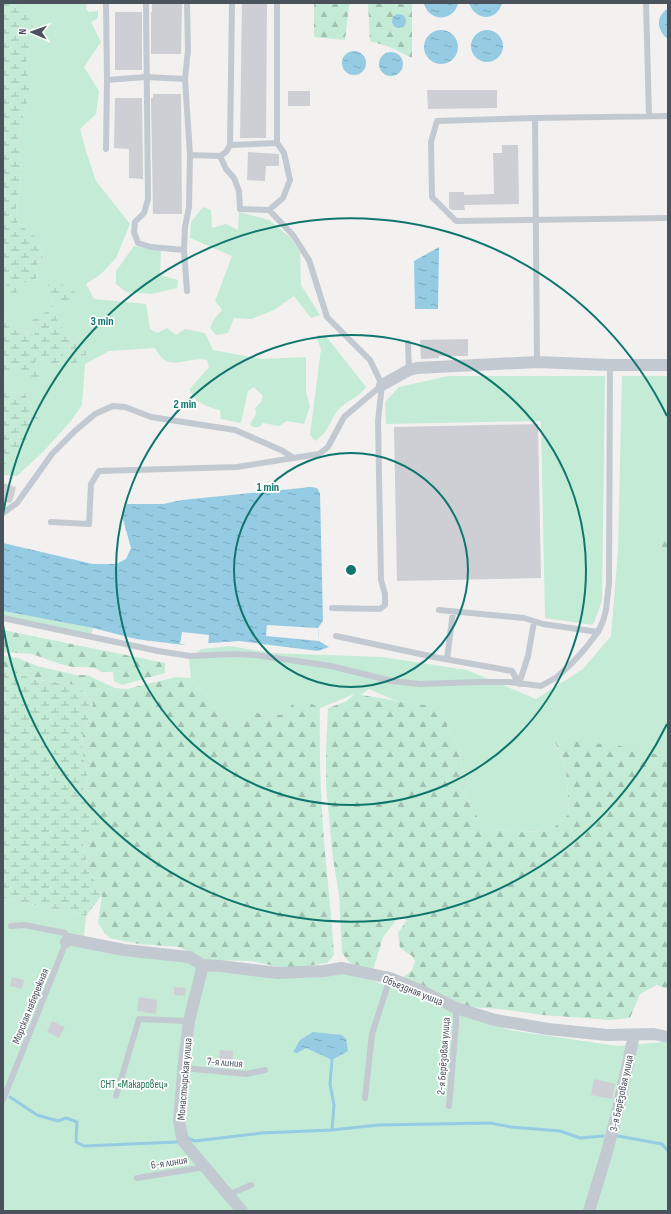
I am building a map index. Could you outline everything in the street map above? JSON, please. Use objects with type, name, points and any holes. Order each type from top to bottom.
[{"type":"street","points":[[382,385],[409,370],[417,368],[537,362],[610,365],[668,365]]},
{"type":"street","name":"Объездная улица","points":[[67,941],[124,950],[189,957],[203,965],[278,973],[324,971],[342,968],[390,978],[422,991],[456,1008],[495,1020],[548,1029],[607,1035],[654,1034],[668,1036]]},
{"type":"street","name":"Монастырская улица","points":[[203,965],[189,1021],[180,1121],[183,1141],[242,1211]]},
{"type":"street","name":"3-я Берёзовая улица","points":[[590,1211],[618,1109],[634,1034]]},
{"type":"lane","points":[[106,3],[106,149]]},
{"type":"lane","points":[[146,3],[148,199],[144,213],[135,222],[134,232],[138,243],[152,247],[184,250]]},
{"type":"lane","points":[[186,291],[184,250],[185,227],[189,207],[190,155],[185,79],[188,50],[187,3]]},
{"type":"lane","points":[[190,155],[220,156],[226,152],[230,145],[232,3]]},
{"type":"lane","points":[[269,210],[283,198],[290,180],[284,153],[277,143],[277,3]]},
{"type":"lane","points":[[646,3],[650,116]]},
{"type":"lane","points":[[107,80],[146,77],[185,79]]},
{"type":"lane","points":[[668,116],[437,121],[431,142],[432,197],[456,221],[668,218]]},
{"type":"lane","points":[[535,118],[537,362]]},
{"type":"lane","points":[[230,145],[277,143]]},
{"type":"lane","points":[[220,156],[226,170],[234,178],[239,191],[240,208],[269,210],[293,235],[309,260],[327,317],[370,360],[382,385],[378,421],[381,580],[385,594],[385,605],[380,609],[332,608]]},
{"type":"lane","points":[[408,343],[409,370]]},
{"type":"lane","points":[[3,618],[158,651],[190,656],[235,654],[255,655],[331,666],[392,681],[420,684],[478,682],[541,686],[557,676],[584,650],[598,632],[606,610],[609,583],[610,365]]},
{"type":"lane","points":[[51,522],[89,524],[91,484],[99,471],[237,467],[319,454],[328,448],[344,417],[382,385]]},
{"type":"lane","points":[[3,513],[17,503],[52,454],[76,430],[95,414],[113,406],[125,407],[151,417],[235,430],[281,450],[294,458]]},
{"type":"lane","points":[[439,610],[524,618],[534,622],[598,632]]},
{"type":"lane","points":[[447,659],[453,612]]},
{"type":"lane","points":[[519,684],[528,656],[534,622]]},
{"type":"lane","points":[[336,636],[512,671],[519,684]]},
{"type":"lane","points":[[11,926],[24,925],[65,933],[67,941]]},
{"type":"lane","name":"Морская набережная","points":[[3,1100],[67,941]]},
{"type":"lane","points":[[365,1098],[372,1034],[390,978]]},
{"type":"lane","name":"2-я Берёзовая улица","points":[[449,1106],[456,1031],[456,1008]]},
{"type":"lane","name":"Монастырская улица","points":[[116,1096],[139,1019],[189,1021]]},
{"type":"lane","name":"7-я линия","points":[[184,1068],[246,1074],[265,1070]]},
{"type":"lane","name":"6-я линия","points":[[137,1178],[205,1167]]},
{"type":"lane","points":[[228,1195],[251,1185]]},
{"type":"green space","points":[[3,3],[87,3],[86,8],[88,12],[98,11],[98,18],[91,22],[101,42],[84,67],[99,91],[96,114],[80,129],[96,181],[130,224],[116,258],[101,274],[86,284],[94,299],[146,304],[150,329],[157,333],[167,328],[176,335],[185,329],[205,333],[213,350],[262,359],[306,357],[306,392],[310,406],[304,424],[287,421],[279,426],[263,423],[259,427],[253,427],[250,424],[256,414],[255,408],[261,402],[263,396],[254,387],[248,391],[241,423],[221,419],[220,410],[206,406],[197,400],[191,393],[190,389],[209,367],[207,360],[196,359],[178,362],[167,361],[162,358],[155,348],[109,351],[85,364],[82,405],[71,421],[44,451],[17,476],[3,475],[3,464],[9,464],[38,417],[24,392],[3,392],[3,379],[10,371],[23,371],[41,379],[35,362],[38,359],[43,360],[51,366],[64,353],[67,345],[71,346],[68,366],[76,358],[88,354],[84,348],[71,341],[58,321],[52,308],[54,299],[43,293],[52,299],[51,309],[31,321],[37,328],[34,335],[26,331],[11,330],[11,315],[3,318],[3,278],[6,276],[9,282],[20,283],[37,276],[37,266],[43,258],[35,236],[18,223],[16,209],[22,171],[18,136],[31,87],[26,66],[33,24]]},
{"type":"green space","points":[[3,3],[18,3],[25,8],[33,24],[26,66],[31,87],[18,136],[22,171],[16,209],[18,223],[35,236],[43,258],[38,263],[35,280],[20,283],[16,294],[9,296],[4,288],[9,282],[6,277],[3,278]]},
{"type":"green space","points":[[314,3],[351,3],[349,6],[345,40],[314,37]]},
{"type":"green space","points":[[368,3],[412,3],[412,58],[390,47],[370,41]]},
{"type":"green space","points":[[203,207],[211,210],[212,228],[226,224],[238,230],[239,212],[269,220],[290,237],[300,252],[301,285],[320,315],[311,318],[294,296],[274,310],[251,319],[234,318],[228,333],[216,335],[210,328],[214,319],[222,310],[215,301],[232,256],[190,238],[191,222]]},
{"type":"green space","points":[[134,246],[161,251],[160,275],[178,280],[177,288],[152,294],[126,292],[116,284],[116,271]]},
{"type":"green space","points":[[50,282],[59,283],[76,293],[71,304],[55,299],[52,308],[58,321],[71,341],[84,348],[88,354],[76,358],[78,368],[72,369],[68,366],[71,347],[67,345],[59,365],[51,366],[43,360],[38,359],[35,362],[41,379],[29,381],[22,371],[10,371],[3,379],[3,318],[11,315],[12,330],[26,331],[34,335],[37,328],[31,321],[51,309],[52,299],[43,293]]},
{"type":"green space","points":[[318,335],[325,335],[366,387],[339,409],[320,438],[315,441],[310,435],[321,349],[317,339]]},
{"type":"green space","points":[[448,376],[605,376],[602,601],[593,625],[545,618],[541,421],[386,424],[385,402],[399,387]]},
{"type":"green space","points":[[622,376],[668,376],[668,528],[662,532],[660,550],[668,563],[668,757],[554,741],[566,767],[569,814],[550,831],[515,832],[484,828],[466,798],[460,751],[447,726],[410,703],[394,700],[369,689],[361,695],[352,695],[320,708],[304,700],[295,702],[281,715],[256,713],[236,730],[222,718],[215,707],[211,696],[200,688],[191,678],[189,660],[201,649],[230,646],[270,653],[382,657],[467,670],[536,699],[583,669],[611,636],[618,551]]},
{"type":"green space","points":[[3,392],[24,392],[31,406],[39,416],[30,435],[9,464],[3,464]]},
{"type":"green space","points":[[668,528],[668,563],[660,550],[662,532]]},
{"type":"green space","points":[[3,611],[93,628],[91,637],[3,618]]},
{"type":"green space","points":[[3,630],[165,663],[165,673],[122,685],[114,681],[113,672],[101,672],[97,669],[87,667],[73,667],[32,654],[3,652]]},
{"type":"green space","points":[[3,656],[18,658],[37,666],[76,675],[87,675],[115,688],[127,689],[176,677],[191,678],[200,688],[211,696],[215,707],[222,718],[236,730],[256,713],[281,715],[295,702],[304,700],[320,708],[320,766],[324,844],[334,955],[327,963],[288,969],[252,961],[207,960],[179,947],[139,944],[110,938],[98,923],[102,895],[88,869],[83,842],[96,830],[90,807],[83,789],[88,779],[82,749],[83,734],[93,704],[78,685],[32,679],[3,668]]},
{"type":"green space","points":[[3,668],[32,679],[78,685],[93,705],[83,734],[82,749],[88,779],[83,789],[90,807],[101,818],[96,830],[83,843],[88,869],[102,895],[86,916],[3,898]]},
{"type":"green space","points":[[355,694],[448,709],[447,726],[460,751],[466,798],[484,828],[515,832],[550,831],[569,814],[566,767],[554,740],[616,745],[668,757],[668,989],[657,985],[640,994],[630,1018],[611,1020],[457,1006],[400,980],[412,970],[415,961],[412,956],[400,948],[398,933],[407,920],[399,917],[383,937],[373,970],[350,963],[342,953],[339,894],[333,859],[326,786],[326,752],[328,708],[345,702]]},
{"type":"green space","name":"СНТ «Макаровец»","points":[[3,898],[86,916],[83,946],[183,961],[212,971],[343,970],[509,1030],[617,1046],[668,1043],[668,1211],[3,1211]]},
{"type":"water","points":[[424,3],[458,4],[451,14],[446,17],[441,17],[430,14]]},
{"type":"water","points":[[469,3],[502,3],[496,14],[486,17],[476,13]]},
{"type":"water","points":[[668,9],[668,39],[664,36],[660,28],[659,19]]},
{"type":"water","points":[[396,14],[402,14],[406,18],[406,24],[402,28],[396,28],[392,24],[392,18]]},
{"type":"water","points":[[438,30],[444,30],[448,31],[455,37],[458,47],[457,54],[451,61],[444,64],[438,64],[434,63],[427,57],[424,50],[424,44],[425,40],[431,33]]},
{"type":"water","points":[[487,30],[496,33],[500,37],[503,46],[500,55],[496,59],[487,62],[478,59],[474,55],[471,46],[474,37],[478,33]]},
{"type":"water","points":[[354,51],[363,54],[366,63],[363,72],[354,75],[345,72],[342,63],[345,54]]},
{"type":"water","points":[[391,52],[400,55],[403,64],[400,73],[391,76],[382,73],[379,64],[382,55]]},
{"type":"water","points":[[439,247],[438,309],[415,309],[414,261]]},
{"type":"water","points":[[311,487],[317,488],[320,493],[323,621],[318,628],[319,641],[329,647],[318,651],[239,641],[183,645],[136,639],[93,628],[3,611],[3,543],[93,564],[116,564],[126,559],[131,548],[122,516],[127,504],[163,504],[182,500]]},
{"type":"water","points":[[313,1032],[342,1035],[346,1039],[348,1051],[332,1060],[306,1048],[297,1053],[293,1052],[300,1040]]},
{"type":"pier","points":[[267,625],[318,628],[319,641],[266,636]]},
{"type":"pier","points":[[182,632],[209,635],[208,645],[193,646],[180,644]]},
{"type":"building","points":[[152,3],[182,3],[181,54],[151,54]]},
{"type":"building","points":[[242,3],[267,3],[266,138],[240,138]]},
{"type":"building","points":[[115,12],[142,12],[142,70],[115,70]]},
{"type":"building","points":[[427,90],[497,90],[497,108],[428,109]]},
{"type":"building","points":[[288,91],[310,91],[310,106],[288,106]]},
{"type":"building","points":[[153,94],[181,94],[182,214],[153,214],[151,98],[153,98]]},
{"type":"building","points":[[115,98],[142,98],[143,179],[129,178],[129,149],[114,148]]},
{"type":"building","points":[[502,145],[518,145],[519,204],[464,205],[465,210],[452,210],[449,208],[449,192],[464,192],[464,195],[494,194],[493,153],[502,153]]},
{"type":"building","points":[[248,152],[279,154],[279,166],[266,166],[265,181],[247,180]]},
{"type":"building","points":[[468,339],[468,356],[439,356],[439,358],[421,359],[420,340]]},
{"type":"building","points":[[538,424],[541,578],[397,581],[394,427]]},
{"type":"building","points":[[3,483],[16,487],[13,500],[10,503],[3,501]]},
{"type":"building","points":[[12,977],[24,980],[22,989],[10,986]]},
{"type":"building","points":[[174,987],[186,988],[185,996],[174,995]]},
{"type":"building","points":[[139,997],[157,1000],[156,1014],[137,1011]]},
{"type":"building","points":[[52,1021],[65,1027],[59,1038],[47,1032]]},
{"type":"building","points":[[220,1050],[233,1051],[232,1062],[219,1061]]},
{"type":"building","points":[[594,1079],[615,1084],[612,1099],[591,1095]]},
{"type":"waterway","points":[[187,1138],[195,1141],[262,1133],[332,1130],[334,1105],[330,1084],[332,1060]]},
{"type":"waterway","points":[[10,1097],[37,1115],[58,1121],[66,1118],[77,1122],[76,1142],[84,1146],[177,1142]]},
{"type":"waterway","points":[[332,1130],[378,1125],[490,1123],[511,1127],[560,1131],[580,1138],[603,1136]]},
{"type":"waterway","points":[[618,1136],[662,1144],[668,1151]]}]
